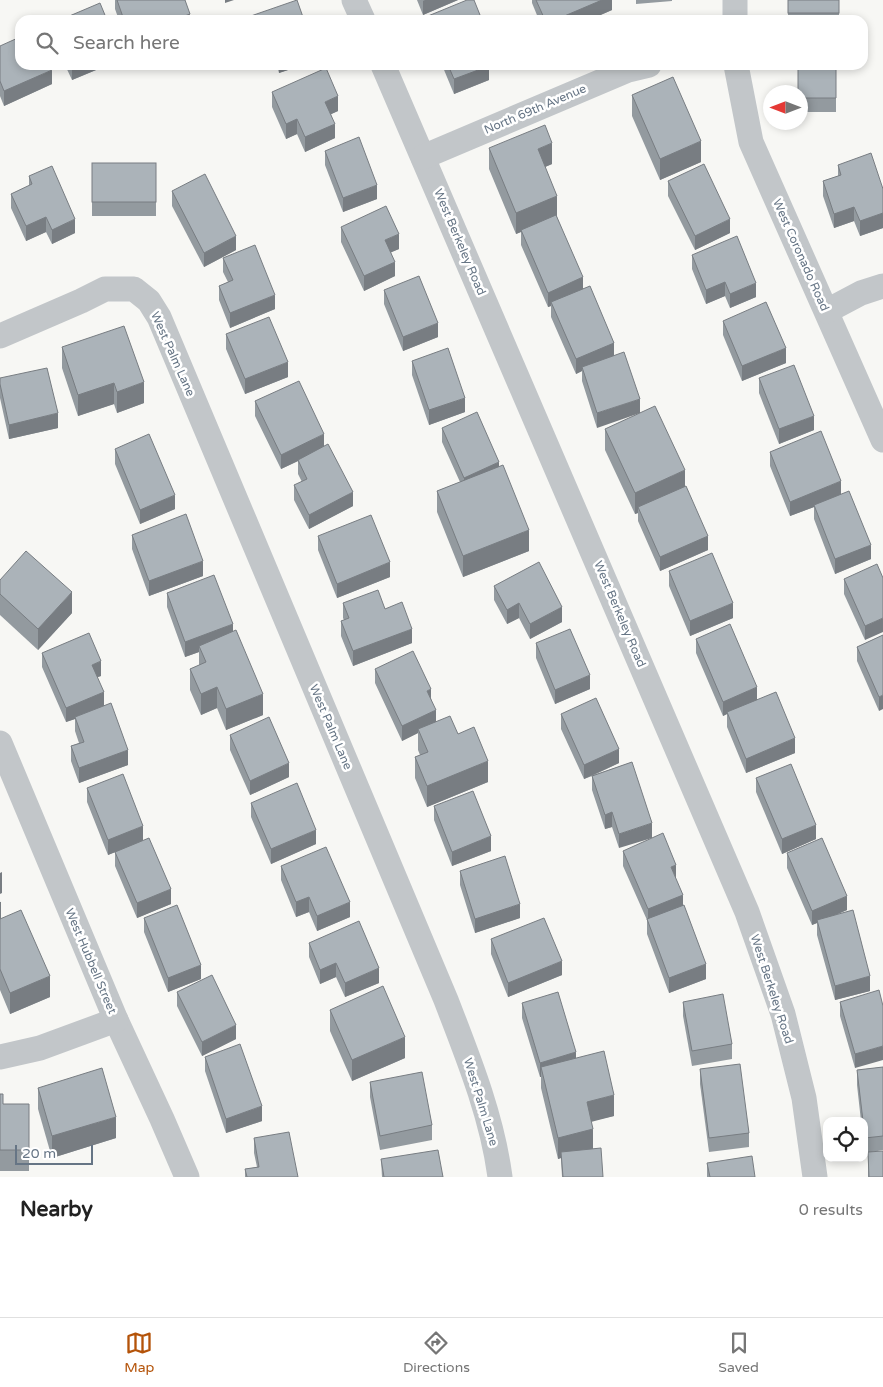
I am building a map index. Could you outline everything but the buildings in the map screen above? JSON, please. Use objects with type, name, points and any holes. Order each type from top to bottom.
[{"type":"street","points":[[354,0],[361,15]]},
{"type":"street","points":[[735,0],[735,15]]},
{"type":"street","name":"West Berkeley Road","points":[[385,70],[747,912],[783,1014],[804,1098],[815,1177]]},
{"type":"street","name":"North 69th Avenue","points":[[423,157],[628,70]]},
{"type":"street","name":"West Coronado Road","points":[[737,70],[751,142],[883,440]]},
{"type":"street","points":[[827,311],[861,293],[883,286]]},
{"type":"street","name":"West Palm Lane","points":[[0,336],[82,301],[105,289],[134,289],[149,301],[159,317],[470,1060],[487,1115],[498,1158],[500,1177]]},
{"type":"street","name":"West Hubbell Street","points":[[0,743],[116,1020],[187,1177]]},
{"type":"street","points":[[0,1057],[40,1048],[116,1020]]}]
